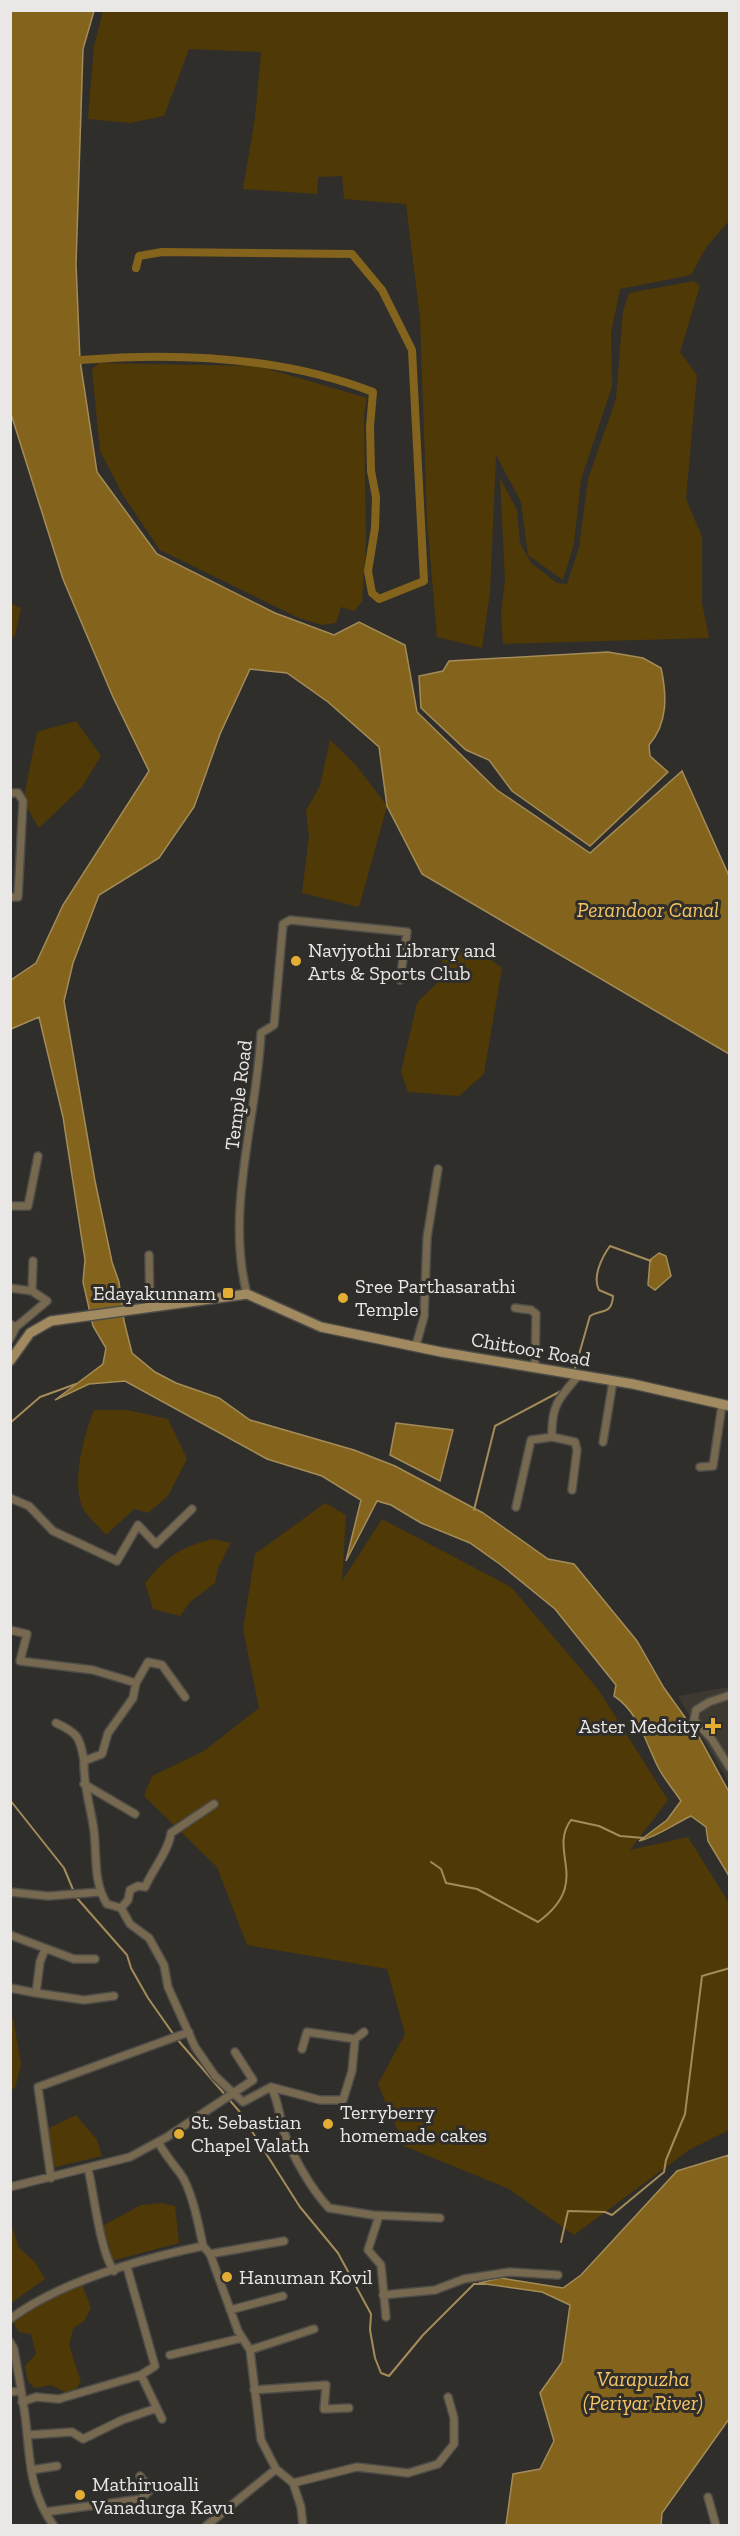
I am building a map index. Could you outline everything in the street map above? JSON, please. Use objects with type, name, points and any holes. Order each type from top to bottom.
[{"type":"main road","points":[[10,1361],[24,1340],[39,1326],[51,1321],[247,1294]]},
{"type":"main road","name":"Chittoor Road","points":[[247,1294],[321,1327],[612,1381],[726,1406]]},
{"type":"street","points":[[10,793],[18,794],[23,801],[18,897],[10,897]]},
{"type":"street","name":"Temple Road","points":[[247,1294],[240,1254],[243,1189],[261,1033],[274,1025],[283,924],[290,921],[407,932],[400,980]]},
{"type":"street","points":[[10,1206],[28,1206],[38,1156]]},
{"type":"street","points":[[416,1345],[424,1317],[427,1238],[438,1169]]},
{"type":"street","points":[[149,1255],[150,1306]]},
{"type":"street","points":[[32,1291],[33,1261]]},
{"type":"street","points":[[10,1288],[32,1291],[47,1301],[13,1325],[10,1339]]},
{"type":"street","points":[[515,1308],[531,1310],[536,1314],[535,1368]]},
{"type":"street","points":[[552,1437],[556,1402],[579,1375]]},
{"type":"street","points":[[603,1442],[612,1381]]},
{"type":"street","points":[[700,1467],[713,1466],[726,1406]]},
{"type":"street","points":[[516,1507],[531,1440],[552,1437],[575,1442],[577,1450],[572,1490]]},
{"type":"street","points":[[10,1498],[28,1506],[53,1531],[117,1560],[138,1525],[156,1544],[192,1509]]},
{"type":"street","points":[[10,1630],[27,1634],[20,1661],[93,1670],[136,1683]]},
{"type":"street","points":[[84,1761],[102,1754],[108,1733],[129,1705],[136,1683],[148,1662],[162,1665],[185,1697]]},
{"type":"street","points":[[729,1695],[709,1702],[696,1710],[694,1720],[711,1738],[729,1768]]},
{"type":"street","points":[[56,1723],[72,1730],[81,1741],[84,1784],[94,1828],[100,1892],[107,1904],[121,1908],[130,1923],[149,1938],[164,1965],[168,1988],[195,2047],[231,2093],[243,2102],[271,2087],[320,2100],[343,2100],[351,2080],[355,2039]]},
{"type":"street","points":[[84,1784],[135,1814]]},
{"type":"street","points":[[121,1908],[128,1900],[130,1890],[138,1886],[145,1887],[153,1868],[170,1841],[171,1833],[213,1804]]},
{"type":"street","points":[[10,1892],[48,1896],[100,1892]]},
{"type":"street","points":[[10,1935],[74,1959],[95,1959]]},
{"type":"street","points":[[36,1993],[40,1962],[45,1948]]},
{"type":"street","points":[[10,1988],[84,2000],[114,1995]]},
{"type":"street","points":[[51,2178],[38,2087],[189,2032]]},
{"type":"street","points":[[302,2049],[307,2032],[355,2039],[364,2032]]},
{"type":"street","points":[[10,2187],[130,2157],[158,2142],[253,2080],[235,2052]]},
{"type":"street","points":[[271,2087],[279,2102],[284,2132],[322,2201],[329,2208],[379,2216],[440,2218]]},
{"type":"street","points":[[158,2142],[172,2165],[182,2174],[199,2223],[203,2246],[210,2254],[230,2310],[250,2350],[261,2440],[276,2469],[293,2483],[302,2507],[303,2526]]},
{"type":"street","points":[[88,2168],[108,2263],[114,2271]]},
{"type":"street","points":[[379,2216],[368,2250],[381,2265],[386,2317]]},
{"type":"street","points":[[210,2254],[284,2241]]},
{"type":"street","points":[[10,2319],[28,2306],[114,2271],[203,2246]]},
{"type":"street","points":[[22,2402],[36,2397],[59,2399],[141,2375],[155,2367],[127,2267]]},
{"type":"street","points":[[383,2295],[435,2290],[464,2278],[510,2272],[558,2276]]},
{"type":"street","points":[[230,2310],[283,2296]]},
{"type":"street","points":[[250,2350],[314,2329]]},
{"type":"street","points":[[170,2355],[242,2338]]},
{"type":"street","points":[[10,2342],[22,2402],[31,2470],[39,2503],[54,2526]]},
{"type":"street","points":[[141,2375],[162,2419]]},
{"type":"street","points":[[254,2390],[326,2385],[324,2409],[349,2408]]},
{"type":"street","points":[[10,2392],[20,2391]]},
{"type":"street","points":[[293,2483],[357,2468],[408,2473],[438,2464],[454,2444],[454,2418],[448,2397]]},
{"type":"street","points":[[27,2435],[72,2432],[83,2439],[122,2420],[157,2408]]},
{"type":"street","points":[[31,2470],[57,2466]]},
{"type":"street","points":[[206,2526],[276,2469]]},
{"type":"street","points":[[45,2512],[141,2499],[150,2490],[140,2476]]},
{"type":"street","points":[[708,2496],[716,2526]]},
{"type":"shaded area","points":[[103,11],[729,11],[729,221],[707,246],[691,275],[620,289],[611,333],[612,386],[581,480],[574,544],[563,580],[528,555],[521,502],[496,455],[490,593],[482,648],[437,637],[427,520],[420,318],[406,204],[344,199],[342,176],[318,177],[317,194],[243,189],[255,118],[261,52],[189,49],[164,116],[130,123],[88,119],[94,46]]},
{"type":"shaded area","points":[[694,281],[700,286],[680,352],[697,375],[686,499],[702,537],[702,603],[709,638],[503,644],[501,613],[505,581],[500,478],[517,510],[520,543],[531,563],[557,583],[567,584],[579,548],[588,479],[616,399],[623,311],[629,293]]},
{"type":"shaded area","points":[[99,363],[258,366],[367,398],[364,415],[366,543],[362,602],[354,611],[341,607],[336,623],[322,625],[299,618],[160,550],[123,495],[100,451],[92,369]]},
{"type":"shaded area","points":[[11,603],[21,608],[15,636],[11,637]]},
{"type":"shaded area","points":[[76,721],[101,756],[82,787],[39,828],[23,801],[37,732]]},
{"type":"shaded area","points":[[330,740],[356,765],[387,806],[359,907],[302,893],[309,837],[306,811],[320,786]]},
{"type":"shaded area","points":[[445,948],[474,948],[502,968],[484,1074],[459,1096],[408,1092],[401,1072],[417,1003],[437,983]]},
{"type":"shaded area","points":[[94,1410],[127,1410],[168,1419],[187,1459],[168,1496],[148,1513],[134,1509],[106,1535],[84,1510],[78,1488],[80,1460]]},
{"type":"shaded area","points":[[325,1503],[346,1515],[342,1581],[382,1519],[511,1587],[598,1689],[668,1800],[630,1850],[688,1837],[729,1903],[729,2130],[689,2150],[574,2235],[509,2189],[404,2146],[378,2084],[405,2034],[387,1969],[247,1945],[217,1867],[144,1796],[152,1776],[204,1751],[259,1708],[243,1629],[255,1554]]},
{"type":"shaded area","points":[[213,1539],[231,1543],[218,1568],[215,1583],[190,1602],[180,1616],[153,1609],[145,1583],[175,1554]]},
{"type":"shaded area","name":"Aster Medcity","points":[[729,1687],[729,1783],[678,1696]]},
{"type":"shaded area","points":[[13,2018],[21,2064],[15,2088],[11,2090],[10,2019]]},
{"type":"shaded area","points":[[76,2115],[97,2140],[102,2156],[55,2167],[49,2162],[47,2129]]},
{"type":"shaded area","points":[[162,2203],[175,2206],[179,2243],[111,2261],[109,2244],[102,2233],[104,2225],[141,2205]]},
{"type":"shaded area","points":[[10,2221],[19,2248],[35,2262],[45,2279],[11,2303]]},
{"type":"shaded area","points":[[81,2282],[91,2308],[84,2321],[73,2329],[69,2345],[81,2382],[71,2395],[51,2385],[35,2388],[28,2381],[25,2366],[36,2354],[31,2334],[19,2332],[11,2319]]},
{"type":"water","name":"Perandoor Canal","points":[[10,11],[94,11],[83,49],[76,264],[80,360],[97,472],[157,554],[275,613],[334,635],[359,622],[405,645],[417,712],[497,790],[590,853],[682,771],[729,876],[729,1054],[422,874],[387,806],[379,747],[328,702],[287,673],[250,669],[220,734],[194,807],[159,858],[99,895],[73,963],[64,1001],[95,1181],[112,1262],[119,1282],[124,1321],[132,1353],[155,1372],[176,1383],[219,1398],[250,1420],[354,1450],[395,1466],[483,1513],[548,1559],[574,1564],[637,1641],[664,1688],[699,1737],[729,1792],[729,1876],[708,1841],[706,1827],[691,1816],[639,1841],[667,1820],[681,1801],[659,1769],[636,1720],[623,1703],[614,1696],[616,1685],[555,1609],[470,1543],[421,1523],[391,1505],[377,1501],[346,1561],[361,1500],[322,1476],[267,1459],[125,1381],[89,1384],[55,1400],[103,1364],[106,1348],[93,1326],[83,1282],[85,1260],[63,1117],[39,1017],[11,1029],[11,980],[36,963],[63,905],[149,771],[113,697],[63,579],[11,414]]},
{"type":"water","points":[[608,652],[643,658],[661,668],[665,698],[663,718],[649,745],[650,756],[668,772],[590,846],[512,791],[489,760],[466,750],[421,708],[419,676],[443,671],[449,661]]},
{"type":"water","points":[[659,1253],[666,1256],[671,1276],[655,1290],[648,1285],[650,1260]]},
{"type":"water","points":[[396,1423],[453,1430],[440,1481],[390,1455]]},
{"type":"water","name":"Varapuzha (Periyar River)","points":[[729,2155],[729,2419],[662,2513],[661,2525],[506,2525],[513,2474],[540,2469],[554,2441],[540,2393],[562,2362],[570,2305],[542,2292],[479,2283],[500,2278],[563,2288],[581,2275],[677,2171]]},
{"type":"waterway","points":[[80,360],[192,357],[266,364],[338,380],[373,392],[370,426],[371,471],[376,497],[375,528],[368,571],[372,593],[379,599],[424,581],[412,350],[382,290],[352,254],[162,252],[139,256],[136,268]]},
{"type":"waterway","points":[[574,1372],[590,1316],[611,1306],[613,1296],[599,1290],[597,1285],[597,1273],[610,1246],[651,1261]]},
{"type":"waterway","points":[[10,1423],[40,1397],[76,1384]]},
{"type":"waterway","points":[[474,1510],[495,1426],[561,1391]]},
{"type":"waterway","points":[[10,1800],[64,1868],[74,1892]]},
{"type":"waterway","points":[[431,1862],[441,1869],[446,1883],[477,1889],[538,1922],[554,1907],[563,1894],[566,1881],[563,1844],[565,1832],[571,1820],[599,1826],[620,1836],[644,1838]]},
{"type":"waterway","points":[[76,1897],[127,1955],[131,1968],[148,1998],[174,2035]]},
{"type":"waterway","points":[[561,2242],[568,2211],[605,2212],[612,2215],[664,2172],[666,2160],[685,2114],[702,1976],[730,1968]]},
{"type":"waterway","points":[[177,2039],[239,2111],[300,2207],[338,2253],[371,2314],[370,2330],[375,2358],[381,2373],[389,2376],[423,2335],[474,2284],[485,2284]]},
{"type":"place","name":"Navjyothi Library and Arts & Sports Club","points":[[296,961]]},
{"type":"place","name":"Edayakunnam","points":[[228,1293]]},
{"type":"place","name":"Sree Parthasarathi Temple","points":[[343,1298]]},
{"type":"place","name":"Aster Medcity","points":[[713,1726]]},
{"type":"place","name":"Terryberry homemade cakes","points":[[328,2124]]},
{"type":"place","name":"St. Sebastian Chapel Valath","points":[[179,2134]]},
{"type":"place","name":"Hanuman Kovil","points":[[227,2277]]},
{"type":"place","name":"Mathiruoalli Vanadurga Kavu","points":[[80,2495]]}]
